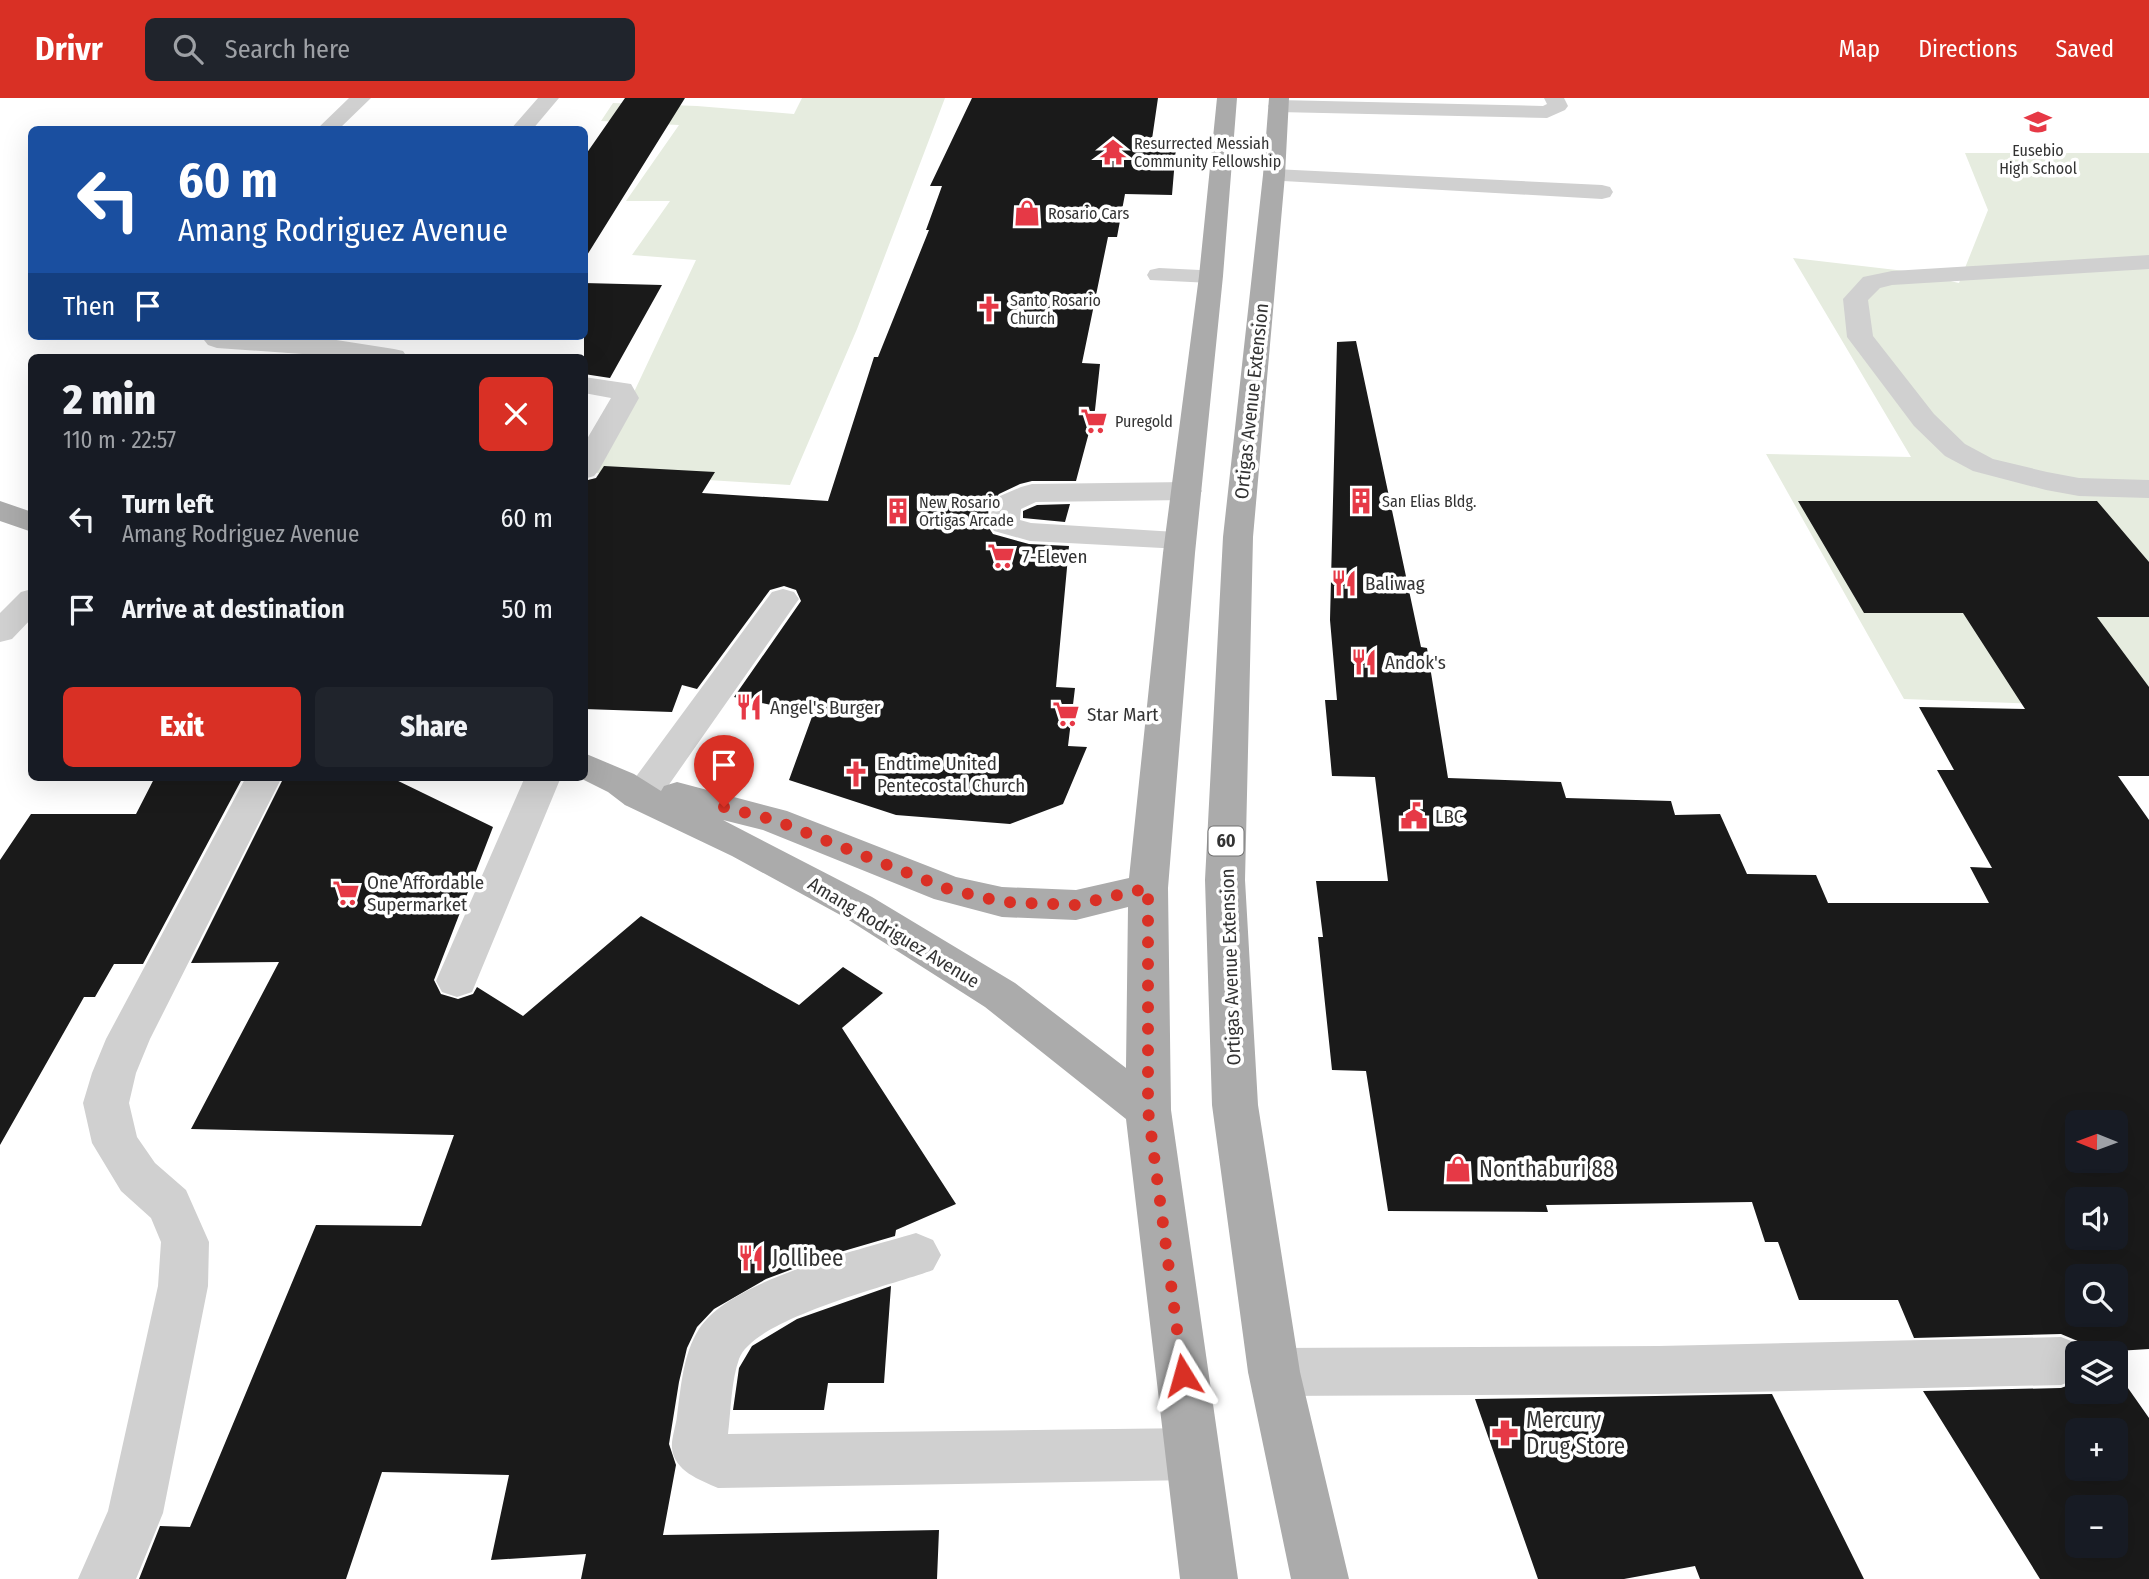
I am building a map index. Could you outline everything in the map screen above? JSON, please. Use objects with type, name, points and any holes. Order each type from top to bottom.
[{"type":"main road","points":[[1209,1579],[1148,1110],[1148,888],[1227,98]]},
{"type":"main road","name":"Ortigas Avenue Extension","points":[[1278,102],[1274,174],[1238,537],[1225,880],[1235,1105],[1274,1371],[1320,1579]]},
{"type":"main road","points":[[0,510],[28,521]]},
{"type":"main road","name":"Amang Rodriguez Avenue","points":[[588,767],[746,846],[858,907],[1000,995],[1148,1110]]},
{"type":"main road","name":"Amang Rodriguez Avenue","points":[[636,789],[774,820],[948,889],[1002,902],[1076,905],[1148,888]]},
{"type":"street","points":[[330,126],[361,98]]},
{"type":"street","points":[[524,126],[549,98]]},
{"type":"street","points":[[1278,102],[1547,112],[1558,106],[1554,98]]},
{"type":"street","points":[[1274,174],[1602,192]]},
{"type":"street","points":[[2149,262],[1892,278],[1871,282],[1855,299],[1860,337],[1924,420],[1955,450],[1983,465],[2046,481],[2079,487],[2149,489]]},
{"type":"street","points":[[1159,275],[1211,276]]},
{"type":"street","points":[[217,340],[334,342],[382,354]]},
{"type":"street","points":[[588,386],[621,390],[625,398],[588,463]]},
{"type":"street","points":[[1181,540],[1030,532],[1005,525],[1003,513],[1010,501],[1032,493],[1187,491]]},
{"type":"street","points":[[636,789],[783,599]]},
{"type":"street","points":[[0,632],[28,603]]},
{"type":"street","points":[[107,1579],[135,1513],[183,1286],[185,1242],[169,1205],[138,1177],[115,1143],[106,1103],[114,1073],[145,1002],[262,781]]},
{"type":"street","points":[[457,981],[541,781]]},
{"type":"street","points":[[916,1255],[775,1301],[728,1329],[717,1346],[699,1448],[718,1461],[1193,1454]]},
{"type":"street","points":[[1274,1371],[1659,1370],[2060,1361]]},
{"type":"shaded area","points":[[802,98],[945,98],[857,329],[790,485],[596,473],[696,260],[632,255],[670,201],[626,201],[679,125],[601,121],[613,103],[697,106],[794,114]]},
{"type":"shaded area","points":[[1965,153],[2149,153],[2149,708],[1904,699],[1766,454],[1911,457],[1793,258],[1905,271],[1959,283],[1988,210]]},
{"type":"building","points":[[625,98],[685,98],[588,254],[588,151]]},
{"type":"building","points":[[972,98],[1158,98],[1151,146],[1176,147],[1172,195],[1125,194],[1117,237],[1108,237],[1082,363],[1100,364],[1095,410],[1076,481],[1032,481],[1020,484],[999,494],[989,506],[987,525],[993,534],[1029,544],[1069,546],[1056,687],[1075,688],[1068,746],[1087,747],[1063,804],[1010,824],[896,815],[789,780],[813,714],[734,697],[801,601],[796,590],[784,586],[770,590],[697,689],[682,685],[672,712],[588,709],[588,480],[596,478],[604,466],[715,472],[702,493],[828,501],[874,357],[878,357],[929,230],[926,230],[942,186],[930,186]]},
{"type":"building","points":[[588,283],[662,285],[610,378],[588,375],[588,354],[584,354],[584,340],[588,340]]},
{"type":"building","points":[[1356,341],[1421,647],[1427,648],[1448,778],[1561,782],[1566,798],[1671,801],[1675,815],[1720,814],[1747,874],[1816,875],[1828,903],[1989,903],[1970,867],[1992,868],[1937,770],[1954,770],[1919,707],[2025,709],[1963,613],[1864,613],[1798,501],[2097,501],[2149,562],[2149,617],[2097,617],[2149,687],[2149,776],[2118,776],[2149,820],[2149,1349],[2128,1350],[2128,1341],[2078,1341],[2061,1334],[1914,1338],[1898,1300],[1799,1300],[1778,1242],[1765,1242],[1752,1202],[1546,1205],[1548,1212],[1388,1211],[1366,1071],[1332,1070],[1318,937],[1323,937],[1316,881],[1388,881],[1375,777],[1332,776],[1325,700],[1337,700],[1330,620],[1337,342]]},
{"type":"building","points":[[1070,504],[1065,522],[1023,518],[1023,511],[1037,505]]},
{"type":"building","points":[[153,781],[241,781],[143,964],[114,964],[95,997],[84,997],[0,1145],[0,860],[31,814],[136,814]]},
{"type":"building","points":[[282,781],[398,781],[493,827],[434,980],[441,994],[458,999],[473,994],[477,987],[523,1016],[641,916],[799,1005],[843,967],[883,993],[842,1028],[956,1204],[896,1230],[895,1236],[830,1255],[766,1279],[714,1309],[697,1327],[687,1348],[679,1382],[669,1444],[676,1465],[663,1535],[939,1530],[937,1579],[581,1579],[586,1554],[491,1560],[509,1475],[382,1472],[346,1579],[139,1579],[160,1526],[190,1527],[316,1225],[421,1226],[454,1135],[191,1129],[279,962],[191,963]]},
{"type":"building","points":[[891,1286],[884,1383],[828,1383],[824,1410],[733,1410],[739,1368],[752,1346],[797,1319]]},
{"type":"building","points":[[2065,1386],[2065,1404],[2128,1404],[2128,1388],[2149,1418],[2149,1579],[2040,1579],[1923,1391]]},
{"type":"building","points":[[1772,1394],[1864,1579],[1700,1579],[1695,1566],[1624,1579],[1538,1579],[1475,1399]]},
{"type":"place","name":"Eusebio High School","points":[[2038,122]]},
{"type":"place","name":"Resurrected Messiah Community Fellowship","points":[[1113,152]]},
{"type":"place","name":"Rosario Cars","points":[[1027,213]]},
{"type":"place","name":"Santo Rosario Church","points":[[989,309]]},
{"type":"place","name":"Puregold","points":[[1094,421]]},
{"type":"place","name":"San Elias Bldg.","points":[[1361,501]]},
{"type":"place","name":"New Rosario Ortigas Arcade","points":[[898,511]]},
{"type":"place","name":"7-Eleven","points":[[1001,556]]},
{"type":"place","name":"Baliwag","points":[[1344,583]]},
{"type":"place","name":"Andok's","points":[[1364,662]]},
{"type":"place","name":"Angel's Burger","points":[[749,707]]},
{"type":"place","name":"Star Mart","points":[[1066,714]]},
{"type":"place","name":"Endtime United Pentecostal Church","points":[[856,774]]},
{"type":"place","name":"LBC","points":[[1414,816]]},
{"type":"place","name":"One Affordable Supermarket","points":[[346,893]]},
{"type":"place","name":"Nonthaburi 88","points":[[1458,1169]]},
{"type":"place","name":"Jollibee","points":[[751,1258]]},
{"type":"place","name":"Mercury Drug Store","points":[[1505,1433]]},
{"type":"route","points":[[724,807],[774,820],[948,889],[1002,902],[1076,905],[1148,888],[1148,1110],[1183,1375]]}]
